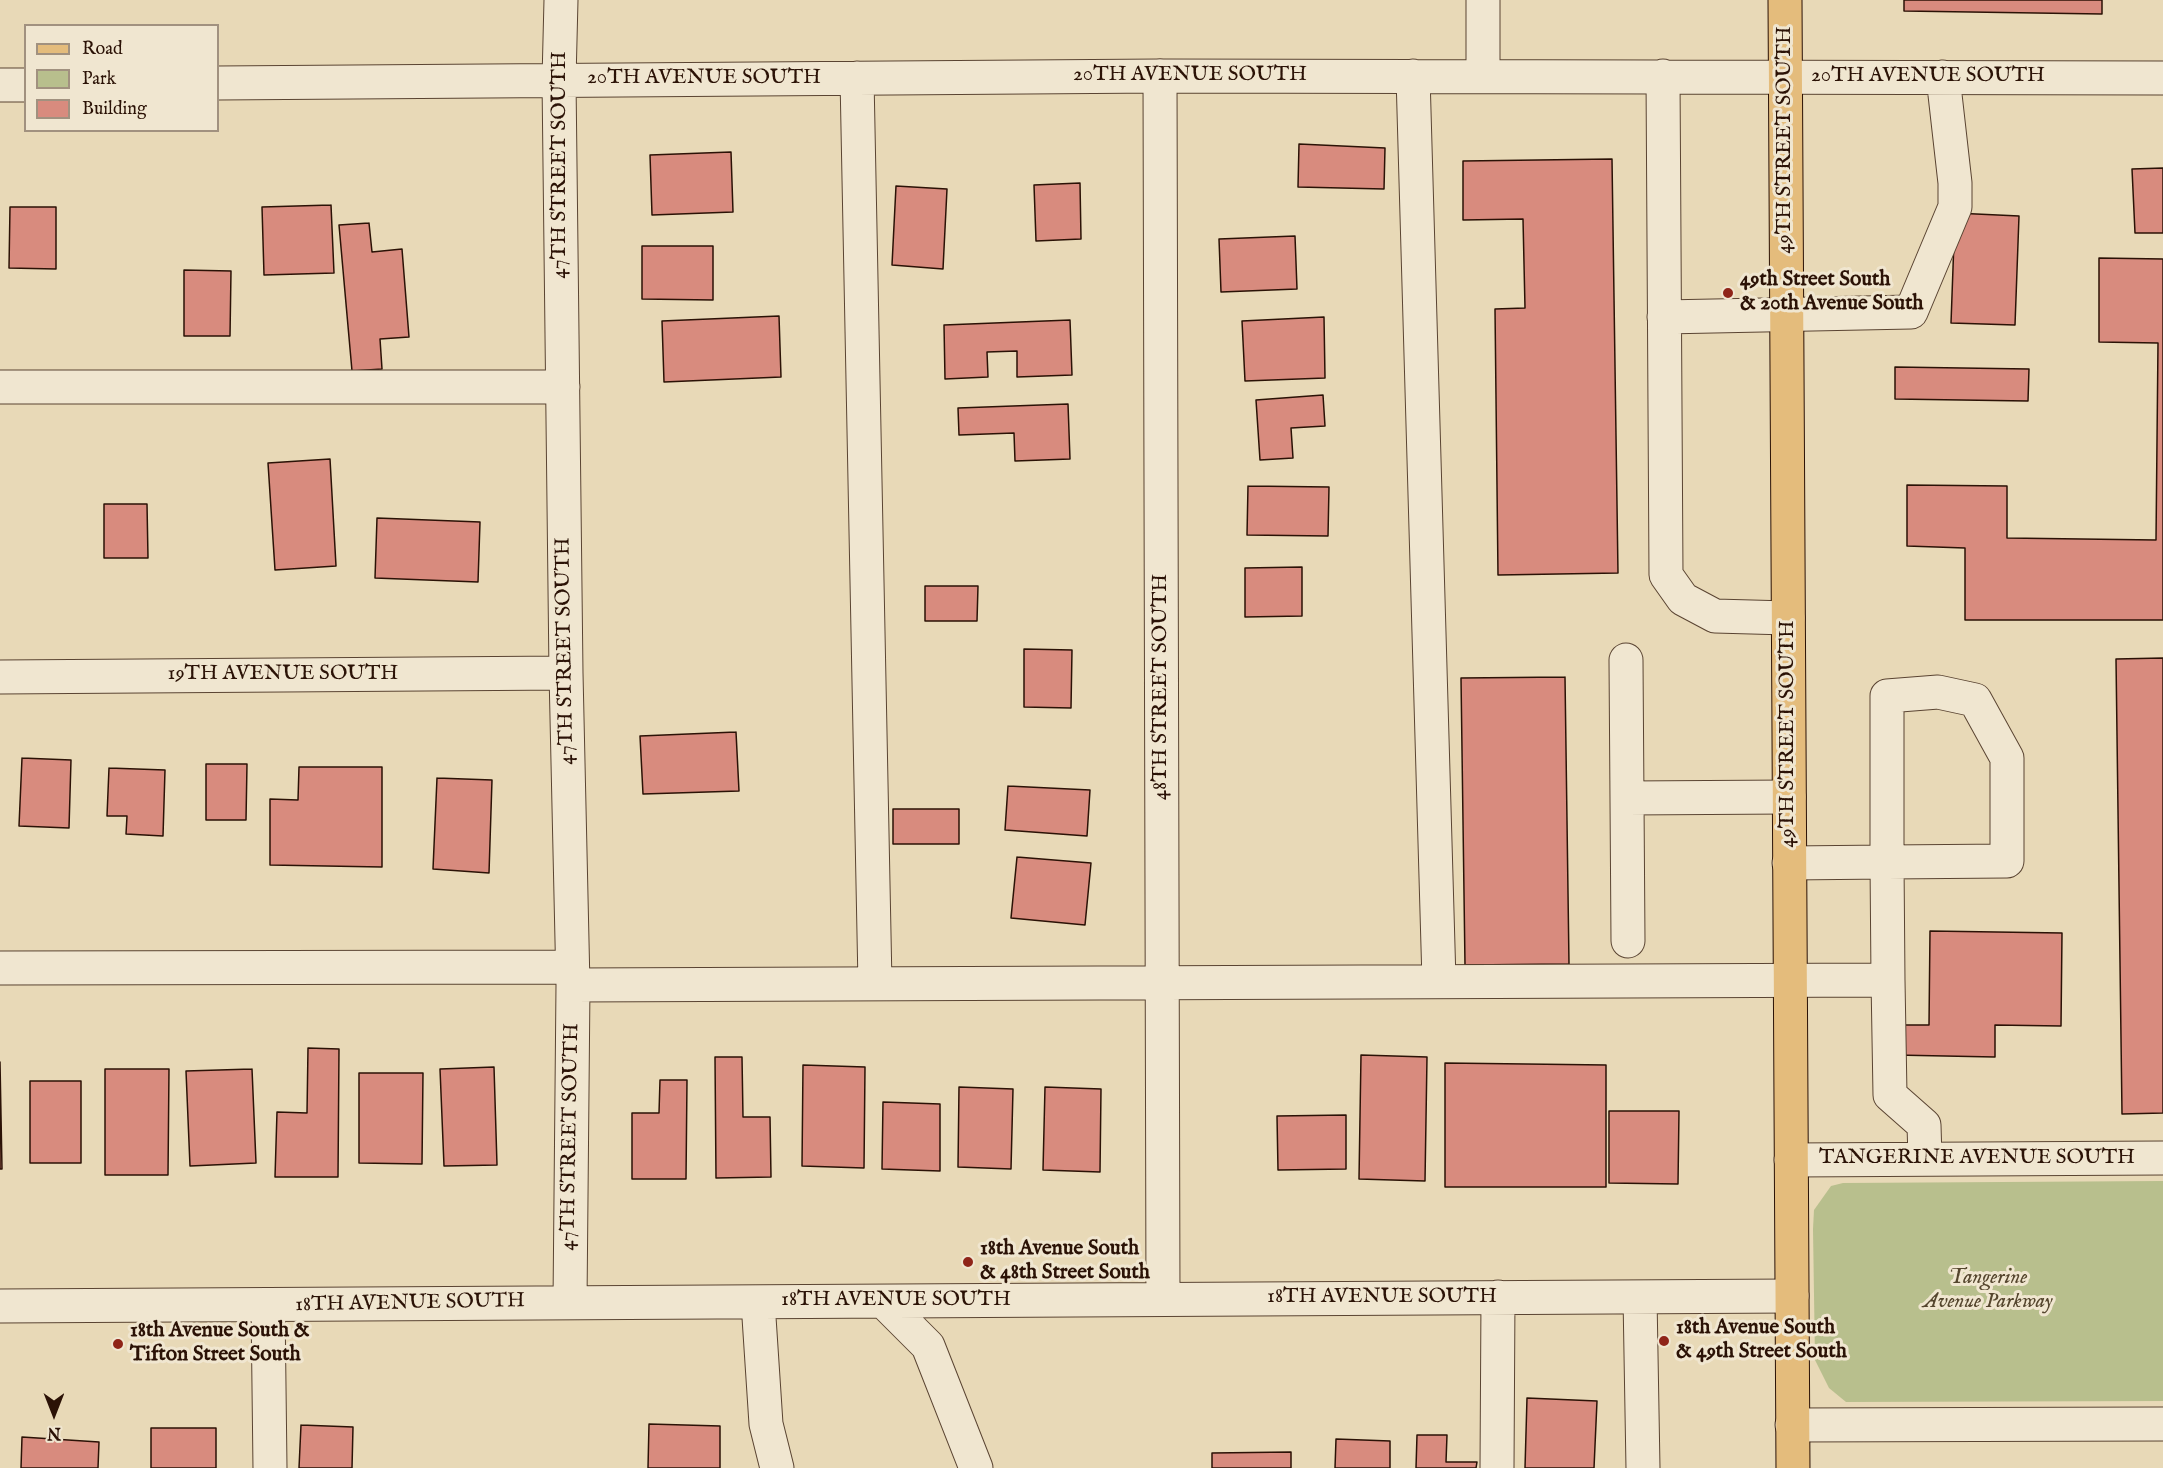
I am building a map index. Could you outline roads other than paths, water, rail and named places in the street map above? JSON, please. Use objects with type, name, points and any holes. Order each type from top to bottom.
[{"type":"main road","name":"49TH STREET SOUTH","points":[[1785,0],[1793,1468]]},
{"type":"street","name":"47TH STREET SOUTH","points":[[561,0],[559,80],[566,673],[573,976],[570,1302]]},
{"type":"street","points":[[1482,0],[1483,76]]},
{"type":"street","name":"20TH AVENUE SOUTH","points":[[219,83],[1160,76],[2163,78]]},
{"type":"street","name":"48TH STREET SOUTH","points":[[1160,76],[1163,1298]]},
{"type":"street","points":[[1413,76],[1439,981]]},
{"type":"street","points":[[1663,76],[1666,575],[1683,599],[1715,616],[1788,618]]},
{"type":"street","points":[[1664,317],[1911,312],[1955,207],[1955,183],[1943,77]]},
{"type":"street","points":[[857,78],[874,984]]},
{"type":"street","points":[[0,85],[24,85]]},
{"type":"street","points":[[0,387],[563,387]]},
{"type":"street","points":[[1626,660],[1628,941]]},
{"type":"street","name":"19TH AVENUE SOUTH","points":[[0,677],[566,673]]},
{"type":"street","points":[[1789,863],[1887,862],[2007,861],[2007,758],[1976,700],[1938,692],[1887,696],[1887,862],[1890,1095],[1924,1125],[1925,1159]]},
{"type":"street","points":[[1627,798],[1789,797]]},
{"type":"street","points":[[0,968],[573,976],[874,984],[1888,980]]},
{"type":"street","name":"TANGERINE AVENUE SOUTH","points":[[1791,1160],[2163,1158]]},
{"type":"street","name":"18TH AVENUE SOUTH","points":[[0,1306],[1792,1296]]},
{"type":"street","points":[[1497,1468],[1498,1297]]},
{"type":"street","points":[[1640,1297],[1643,1468]]},
{"type":"street","points":[[758,1302],[766,1424],[777,1468]]},
{"type":"street","points":[[884,1302],[928,1346],[976,1468]]},
{"type":"street","points":[[268,1305],[270,1468]]},
{"type":"street","points":[[1792,1425],[2163,1424]]},
{"type":"place","name":"49th Street South & 20th Avenue South","points":[[1728,293]]},
{"type":"place","name":"18th Avenue South & 48th Street South","points":[[968,1262]]},
{"type":"place","name":"18th Avenue South & 49th Street South","points":[[1664,1341]]},
{"type":"place","name":"18th Avenue South & Tifton Street South","points":[[118,1344]]},
{"type":"park label","name":"Tangerine Avenue Parkway","points":[[1988,1291]]}]
